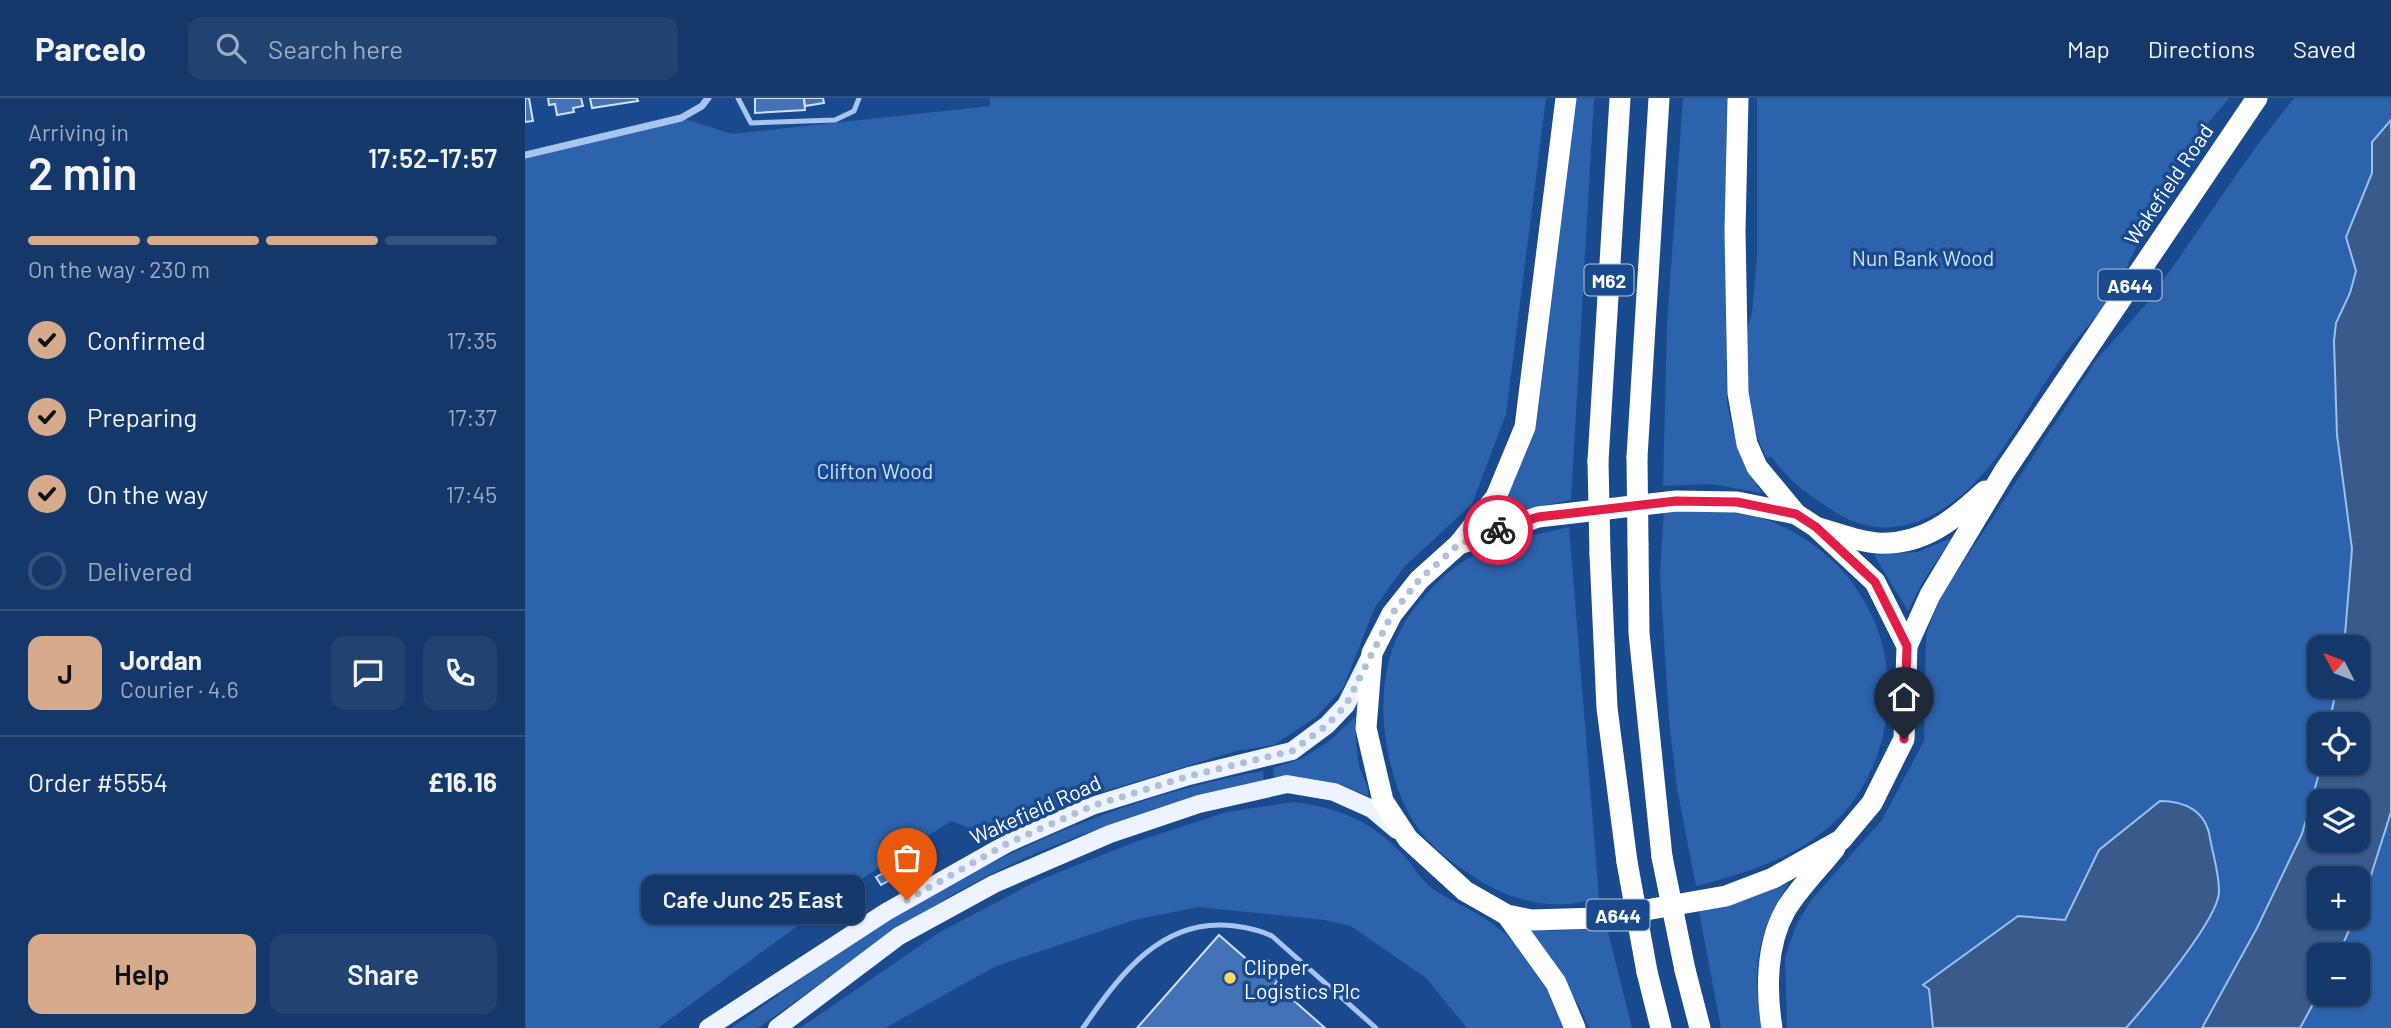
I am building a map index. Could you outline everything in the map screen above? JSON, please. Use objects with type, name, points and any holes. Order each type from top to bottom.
[{"type":"highway","points":[[1459,544],[1496,497],[1525,427],[1566,98]]},
{"type":"highway","name":"M62","points":[[1620,98],[1598,461],[1600,554],[1607,708],[1627,862],[1647,972],[1661,1028]]},
{"type":"highway","name":"M62","points":[[1659,98],[1637,457],[1639,633],[1662,857],[1700,1028]]},
{"type":"highway","points":[[1738,98],[1735,231],[1738,393],[1747,444],[1757,467],[1796,514]]},
{"type":"highway","name":"Wakefield Road","points":[[1907,646],[1930,595],[2004,472],[2257,98]]},
{"type":"highway","name":"Wakefield Road","points":[[1816,527],[1875,543],[1911,541],[1944,527],[2004,472]]},
{"type":"highway","name":"A644","points":[[1676,501],[1737,502],[1796,514],[1816,527],[1875,582],[1907,646],[1904,739],[1872,803],[1841,840],[1773,878],[1726,896],[1601,918],[1531,920],[1507,915],[1465,891],[1408,839],[1383,801],[1367,728],[1372,653],[1392,614],[1419,580],[1459,544],[1538,517],[1676,501]]},
{"type":"highway","points":[[1772,1028],[1769,1011],[1770,954],[1785,911],[1841,840]]},
{"type":"highway","points":[[1507,915],[1556,983],[1574,1028]]},
{"type":"main road","name":"Wakefield Road","points":[[708,1028],[886,912],[1008,843],[1092,806],[1189,776],[1292,751],[1327,725],[1346,705],[1372,653]]},
{"type":"main road","name":"A644","points":[[777,1028],[899,936],[994,884],[1110,834],[1199,804],[1286,785],[1299,786],[1334,792],[1372,809],[1408,839]]},
{"type":"street","points":[[525,155],[681,118],[702,106],[708,98]]},
{"type":"lane","points":[[738,98],[751,123],[835,120],[854,111],[859,98]]},
{"type":"lane","points":[[1083,1028],[1117,983],[1150,948],[1192,927],[1219,924],[1254,929],[1272,936],[1376,1028]]},
{"type":"green space","name":"Clifton Wood","points":[[990,98],[1546,98],[1506,414],[1472,504],[1404,567],[1375,607],[1343,688],[1316,717],[1274,745],[1236,751],[1066,803],[994,837],[951,821],[863,878],[658,1028],[525,1028],[525,155],[681,118],[732,134],[990,106]]},
{"type":"green space","points":[[1576,98],[1594,98],[1571,500],[1494,515],[1504,500]]},
{"type":"green space","points":[[1683,98],[1727,98],[1727,404],[1744,462],[1762,493],[1711,484],[1663,486],[1667,325]]},
{"type":"green space","name":"Nun Bank Wood","points":[[1757,98],[2229,98],[2174,169],[2114,294],[2061,359],[2000,453],[1983,474],[1963,494],[1941,510],[1906,525],[1874,527],[1854,522],[1817,500],[1793,481],[1772,457],[1767,458],[1758,439],[1747,393],[1746,333],[1752,313],[1757,256]]},
{"type":"green space","points":[[2294,98],[2391,98],[2391,120],[2372,142],[2372,173],[2346,237],[2356,271],[2350,293],[2336,323],[2334,341],[2337,435],[2352,549],[2345,635],[2307,635],[2307,698],[2334,698],[2332,712],[2307,712],[2307,775],[2319,775],[2316,789],[2307,789],[2307,818],[2304,828],[2276,893],[2243,956],[2202,1028],[2126,1028],[2154,996],[2220,893],[2208,824],[2099,850],[2065,920],[2017,916],[1924,986],[1929,989],[1933,1028],[1787,1028],[1785,957],[1797,923],[1812,899],[1882,820],[1924,741],[1926,634],[1941,596],[2097,359],[2149,301],[2255,148]]},
{"type":"green space","points":[[1691,508],[1742,512],[1782,526],[1812,544],[1837,565],[1858,591],[1874,619],[1884,651],[1888,685],[1886,720],[1874,764],[1860,791],[1841,816],[1815,838],[1784,856],[1732,876],[1696,886],[1677,788],[1669,720],[1660,575],[1664,510]]},
{"type":"green space","points":[[1569,527],[1599,898],[1572,904],[1555,904],[1528,901],[1490,887],[1447,858],[1422,834],[1405,806],[1396,783],[1389,758],[1383,705],[1390,655],[1399,633],[1421,600],[1440,580],[1461,563],[1494,545]]},
{"type":"green space","points":[[1952,538],[1922,583],[1908,611],[1874,555],[1917,552]]},
{"type":"green space","points":[[1355,717],[1360,769],[1368,796],[1342,785],[1312,779],[1274,777],[1273,768],[1301,759],[1328,742]]},
{"type":"green space","points":[[1263,771],[1264,781],[1116,823],[1009,866],[918,916],[758,1028],[731,1028],[881,925],[988,865],[1032,844],[1122,808],[1169,793]]},
{"type":"green space","points":[[1293,802],[1326,808],[1367,825],[1393,845],[1429,886],[1498,928],[1534,966],[1552,996],[1566,1028],[1467,1028],[1426,978],[1351,926],[1325,920],[1198,907],[1134,920],[996,966],[885,1028],[800,1028],[940,932],[1037,881],[1135,842],[1227,812]]},
{"type":"green space","points":[[2391,812],[2391,1028],[2300,1028],[2312,1006],[2370,1006],[2370,943],[2343,943],[2350,929],[2370,929],[2370,877]]},
{"type":"green space","points":[[1789,883],[1769,919],[1759,953],[1757,987],[1762,1028],[1721,1028],[1699,911],[1744,900]]},
{"type":"green space","points":[[1528,928],[1553,931],[1607,928],[1632,1028],[1589,1028],[1578,1004]]},
{"type":"shaded area","points":[[2391,120],[2391,812],[2370,878],[2370,866],[2307,866],[2307,929],[2350,929],[2343,943],[2307,943],[2307,1006],[2312,1006],[2300,1028],[2202,1028],[2257,928],[2302,834],[2307,816],[2307,852],[2370,852],[2370,789],[2315,789],[2319,775],[2370,775],[2370,712],[2332,712],[2334,698],[2370,698],[2370,635],[2345,635],[2352,549],[2337,435],[2334,341],[2336,323],[2350,293],[2356,271],[2346,237],[2372,173],[2372,142]]},
{"type":"shaded area","points":[[2160,801],[2178,803],[2193,809],[2204,821],[2216,864],[2219,891],[2216,904],[2196,940],[2126,1028],[1933,1028],[1929,989],[1923,985],[2018,916],[2065,920],[2099,850]]},
{"type":"building","points":[[525,98],[529,98],[533,121],[525,122]]},
{"type":"building","points":[[548,98],[581,98],[583,106],[573,108],[574,112],[557,115],[555,104],[549,105]]},
{"type":"building","points":[[590,98],[637,98],[638,101],[592,108]]},
{"type":"building","points":[[755,98],[804,98],[805,110],[755,113]]},
{"type":"building","points":[[804,98],[823,98],[824,103],[805,106]]},
{"type":"building","points":[[892,868],[897,876],[881,885],[876,877]]},
{"type":"building","name":"Clipper Logistics Plc","points":[[1219,935],[1259,970],[1268,960],[1283,973],[1275,984],[1325,1028],[1137,1028]]},
{"type":"way so far","points":[[907,900],[1008,843],[1092,806],[1189,776],[1292,751],[1327,725],[1346,705],[1392,614],[1419,580],[1459,544],[1498,530]]},
{"type":"place","name":"Cafe Junc 25 East","points":[[907,900]]},
{"type":"place","name":"Clipper Logistics Plc","points":[[1230,978]]},
{"type":"route","points":[[1498,530],[1538,517],[1676,501],[1737,502],[1796,514],[1816,527],[1875,582],[1907,646],[1904,739]]}]
